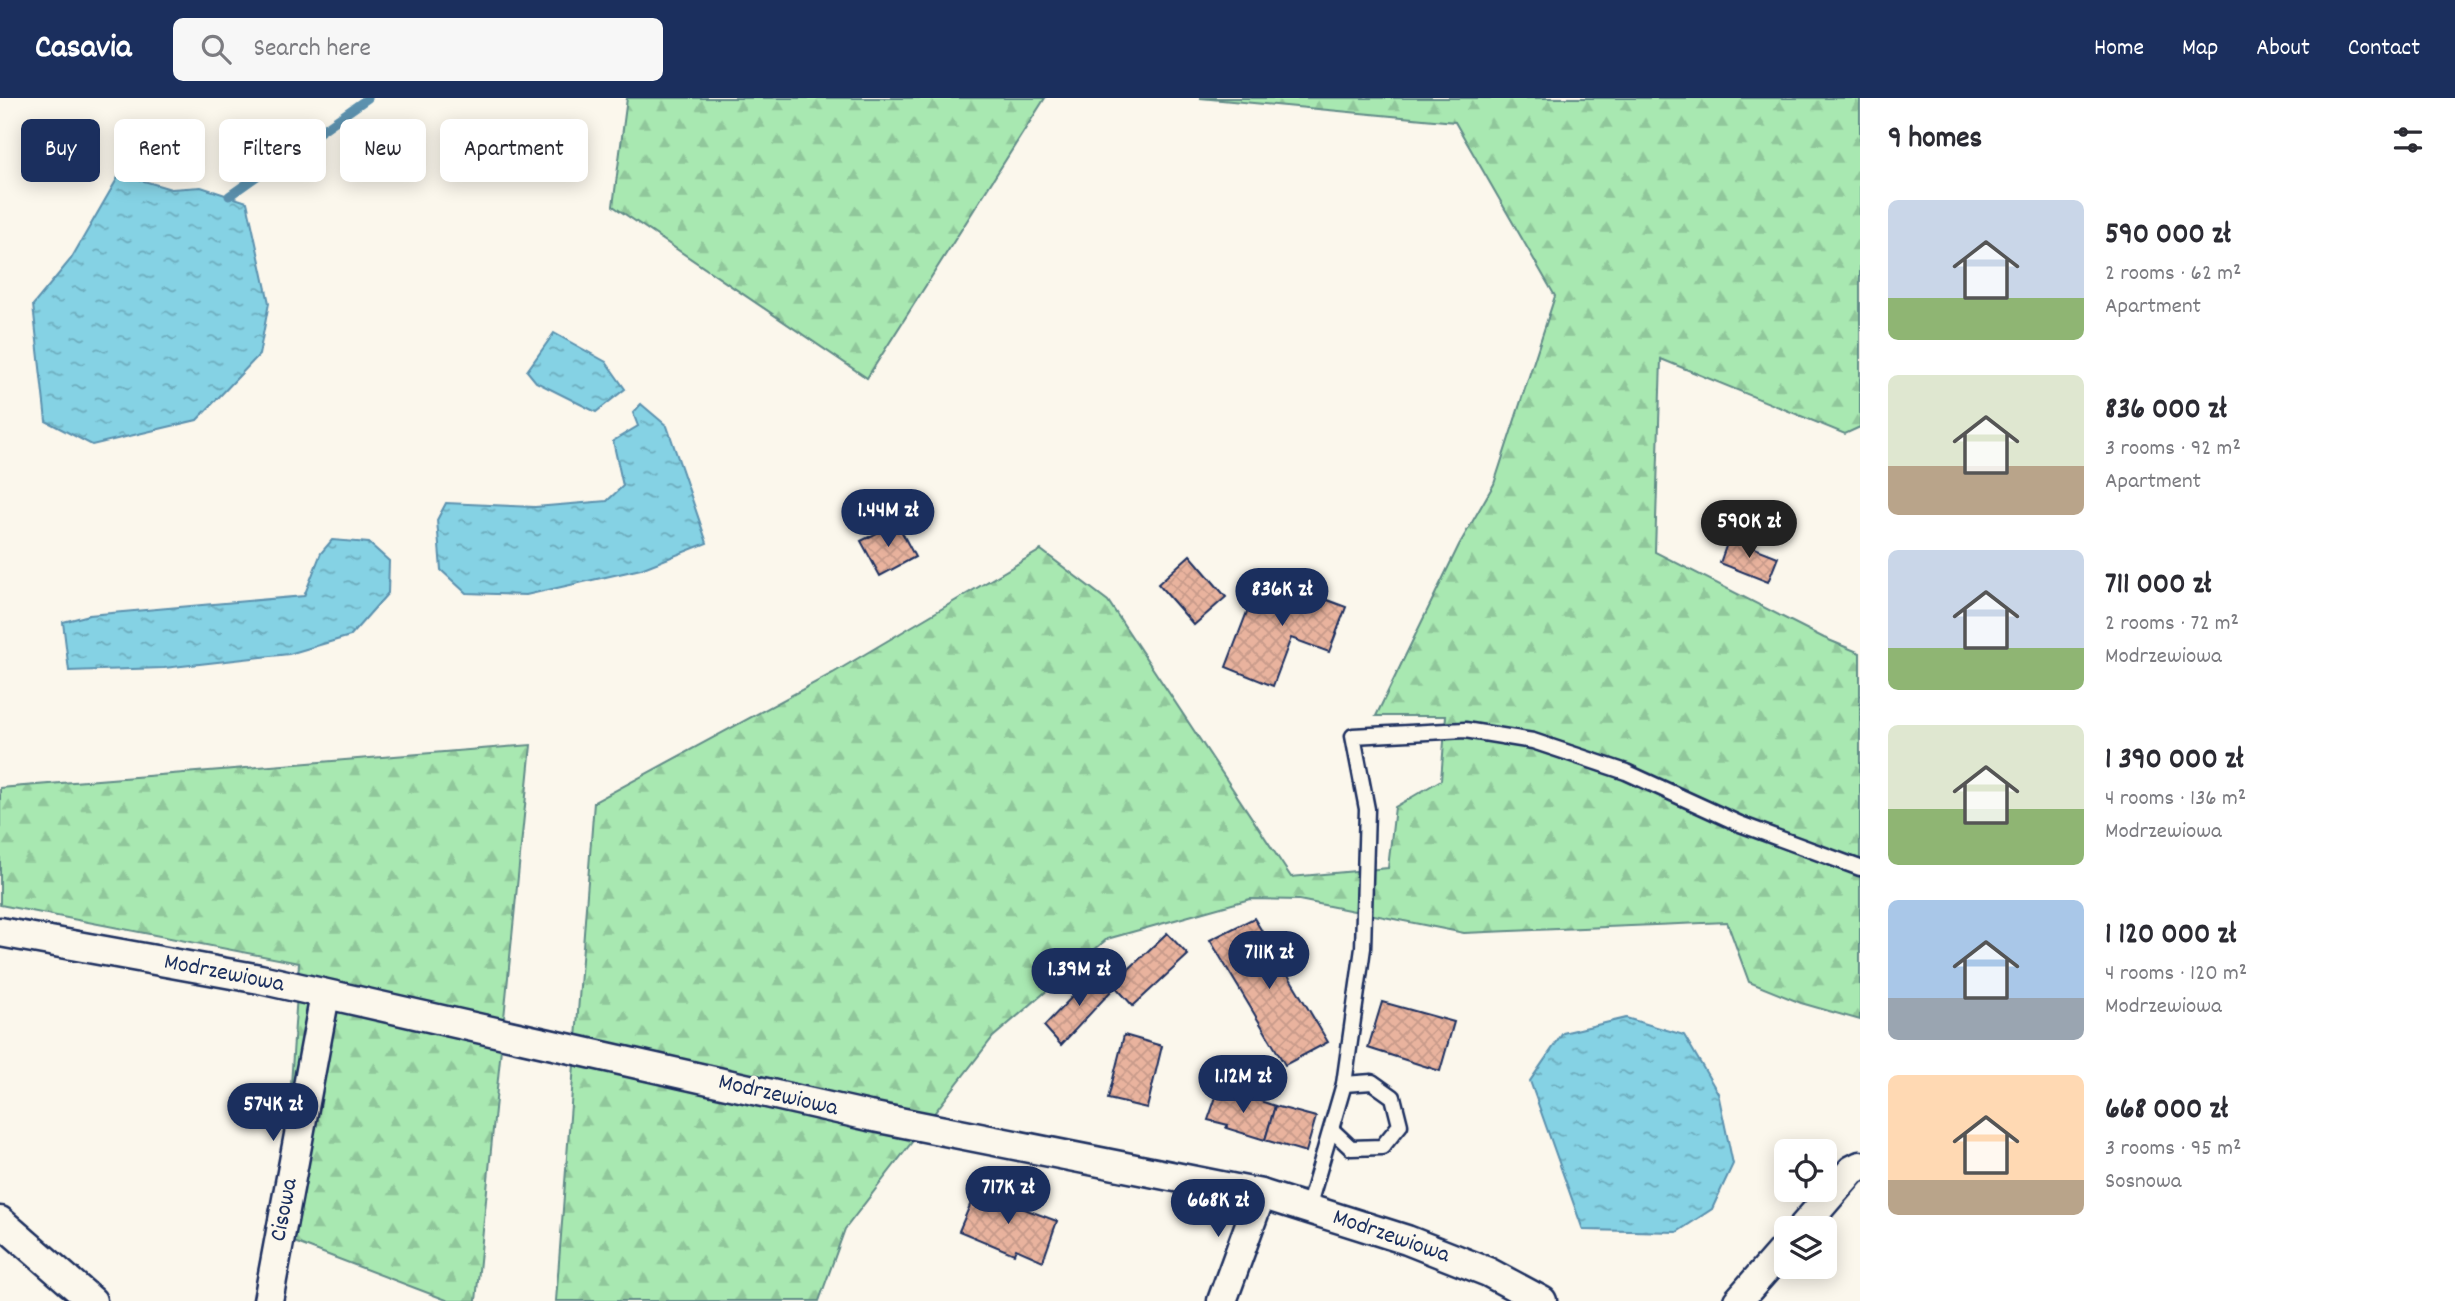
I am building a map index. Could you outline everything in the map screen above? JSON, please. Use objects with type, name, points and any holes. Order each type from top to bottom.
[{"type":"street","name":"Modrzewiowa","points":[[0,932],[260,979],[869,1116],[1261,1194],[1407,1240],[1488,1272],[1542,1301]]},
{"type":"street","name":"Cisowa","points":[[268,1301],[326,995]]},
{"type":"street","points":[[1812,1216],[1852,1170],[1860,1166]]},
{"type":"street","points":[[1222,1301],[1261,1194]]},
{"type":"street","points":[[0,1221],[92,1301]]},
{"type":"street","points":[[1738,1301],[1774,1260]]},
{"type":"lane","points":[[1308,1208],[1344,1084],[1363,948],[1367,809],[1353,736],[1465,730],[1533,741],[1626,772],[1740,824],[1860,868]]},
{"type":"lane","points":[[1332,1130],[1351,1149],[1382,1147],[1400,1125],[1393,1097],[1372,1082],[1344,1084]]},
{"type":"green space","points":[[627,98],[1045,98],[867,378],[613,206]]},
{"type":"green space","points":[[1200,98],[1860,98],[1860,427],[1845,434],[1661,359],[1655,552],[1824,638],[1860,653],[1860,1020],[1801,1003],[1749,982],[1727,922],[1464,933],[1299,900],[1250,899],[1107,939],[993,1037],[845,1229],[819,1301],[556,1301],[594,802],[833,673],[1041,550],[1108,601],[1291,877],[1388,868],[1395,807],[1441,780],[1446,716],[1376,716],[1459,545],[1494,484],[1555,296],[1455,122]]},
{"type":"green space","points":[[531,745],[476,1301],[449,1301],[281,1237],[299,963],[0,905],[0,788]]},
{"type":"water","points":[[115,182],[147,182],[171,189],[201,187],[247,202],[269,303],[259,355],[197,420],[92,445],[46,421],[33,305],[71,259]]},
{"type":"water","points":[[554,333],[606,362],[625,389],[596,412],[536,382],[527,371]]},
{"type":"water","points":[[641,404],[667,426],[707,543],[641,569],[526,595],[466,593],[441,570],[437,520],[446,503],[535,507],[607,501],[623,486],[613,441],[638,426],[633,413]]},
{"type":"water","points":[[332,540],[369,543],[389,561],[388,593],[350,636],[289,654],[164,668],[69,671],[63,622],[89,615],[304,596],[321,553]]},
{"type":"water","points":[[1626,1018],[1684,1035],[1718,1093],[1733,1164],[1712,1209],[1677,1232],[1583,1230],[1530,1081],[1563,1033]]},
{"type":"building","points":[[897,523],[915,557],[880,576],[861,541]]},
{"type":"building","points":[[1729,538],[1778,557],[1768,582],[1720,563]]},
{"type":"building","points":[[1190,555],[1226,597],[1194,625],[1158,584]]},
{"type":"building","points":[[1261,575],[1346,607],[1329,652],[1291,638],[1273,686],[1226,667]]},
{"type":"building","points":[[1254,918],[1328,1042],[1285,1065],[1210,940]]},
{"type":"building","points":[[1167,933],[1188,955],[1133,1006],[1113,984]]},
{"type":"building","points":[[1098,970],[1113,989],[1061,1045],[1044,1026]]},
{"type":"building","points":[[1382,1002],[1454,1022],[1440,1071],[1368,1048]]},
{"type":"building","points":[[1124,1035],[1162,1046],[1147,1108],[1108,1099]]},
{"type":"building","points":[[1237,1093],[1275,1106],[1265,1140],[1208,1120],[1217,1094],[1235,1099]]},
{"type":"building","points":[[1275,1106],[1316,1117],[1306,1152],[1265,1140]]},
{"type":"building","points":[[976,1191],[1057,1221],[1043,1261],[1016,1249],[1014,1254],[959,1231]]},
{"type":"waterway","points":[[229,196],[368,98]]}]
